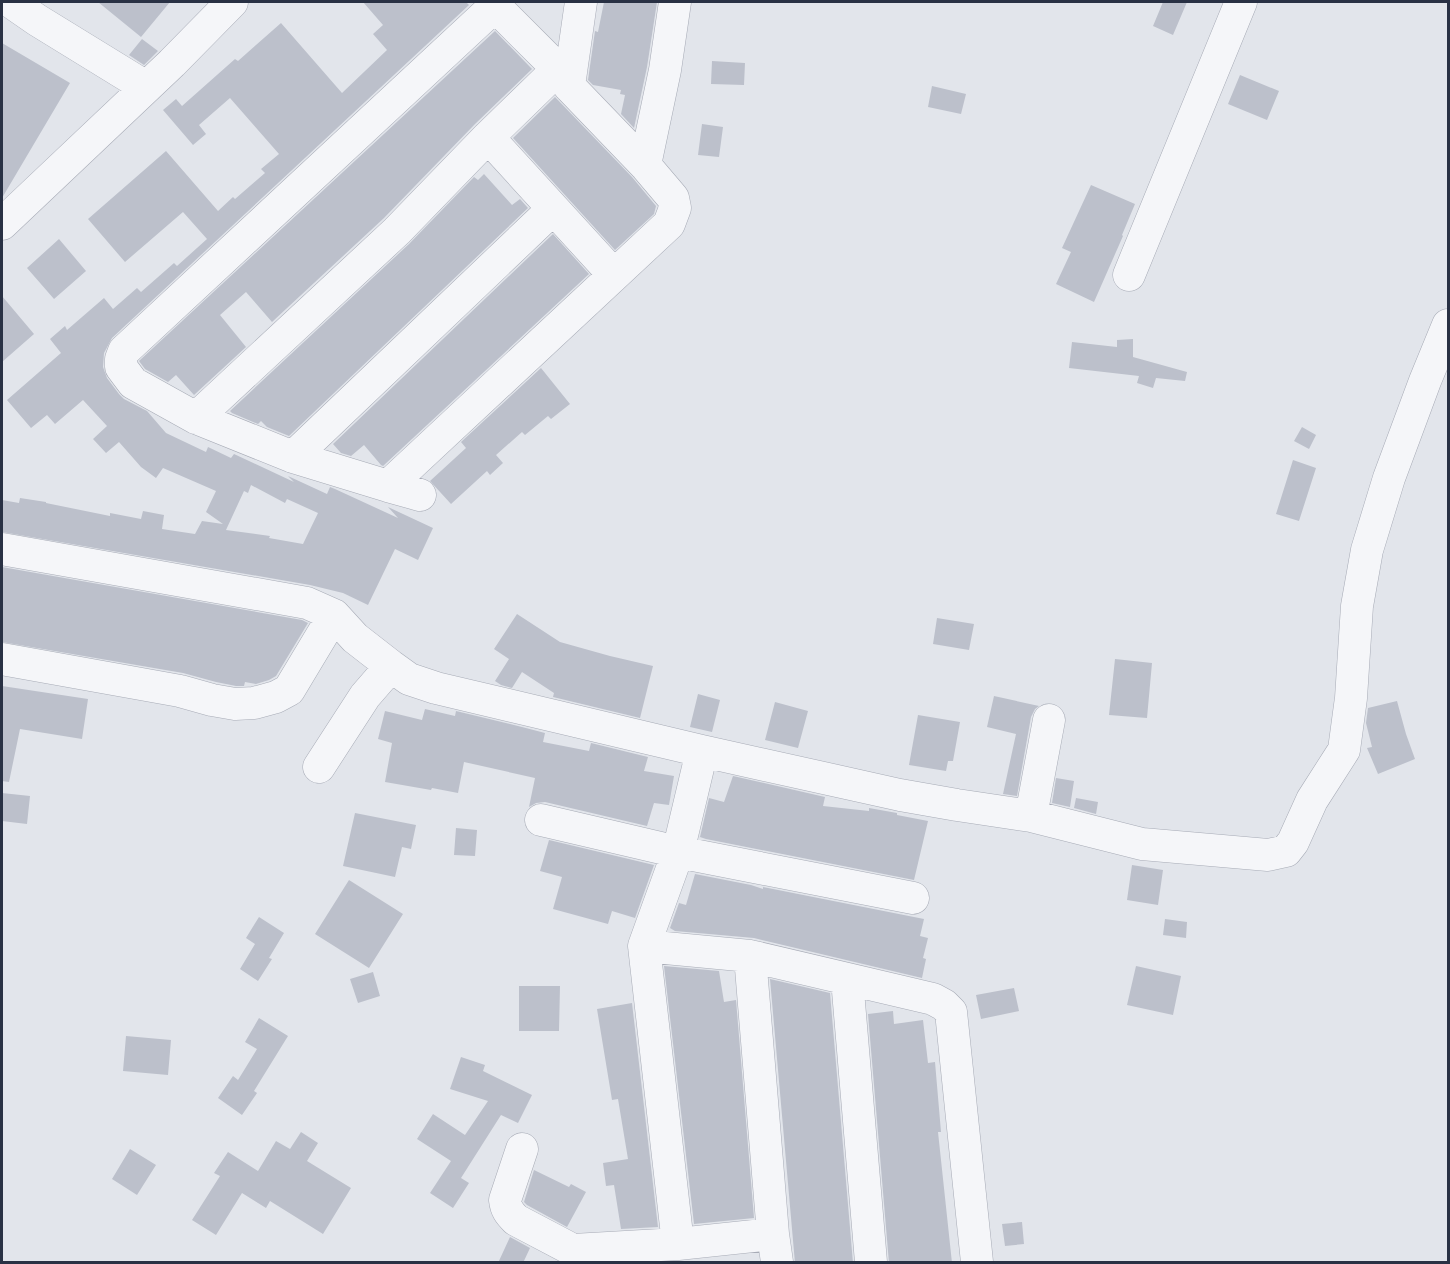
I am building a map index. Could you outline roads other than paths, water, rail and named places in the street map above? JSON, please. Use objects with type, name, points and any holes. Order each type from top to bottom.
[{"type":"street","points":[[11,2],[146,87]]},
{"type":"street","points":[[2,224],[232,2]]},
{"type":"street","points":[[196,418],[397,231],[488,137],[563,77],[581,2]]},
{"type":"street","points":[[645,165],[665,70],[675,2]]},
{"type":"street","points":[[1129,275],[1241,2]]},
{"type":"street","points":[[388,486],[669,224],[674,215],[673,198],[645,165],[493,4],[124,351],[121,359],[121,367],[133,383],[196,418],[292,457],[388,486],[420,495]]},
{"type":"street","points":[[488,137],[614,275]]},
{"type":"street","points":[[292,457],[554,209]]},
{"type":"street","points":[[2,549],[307,603],[334,615],[355,638],[409,679],[436,688],[900,795],[1031,816],[1142,844],[1268,855],[1286,851],[1297,834],[1312,800],[1344,750],[1351,698],[1357,606],[1366,550],[1389,478],[1425,381],[1449,325]]},
{"type":"street","points":[[2,659],[180,691],[212,700],[235,704],[254,703],[276,697],[294,685],[334,615]]},
{"type":"street","points":[[319,767],[365,696],[391,666]]},
{"type":"street","points":[[1031,816],[1049,720]]},
{"type":"street","points":[[678,1244],[644,946],[678,852],[702,751]]},
{"type":"street","points":[[541,820],[678,852],[913,898]]},
{"type":"street","points":[[644,946],[750,957],[933,999],[944,1005],[951,1012],[977,1263]]},
{"type":"street","points":[[522,1149],[505,1200],[506,1207],[516,1220],[569,1256],[678,1244],[775,1248],[750,957]]},
{"type":"street","points":[[847,979],[871,1263]]}]
